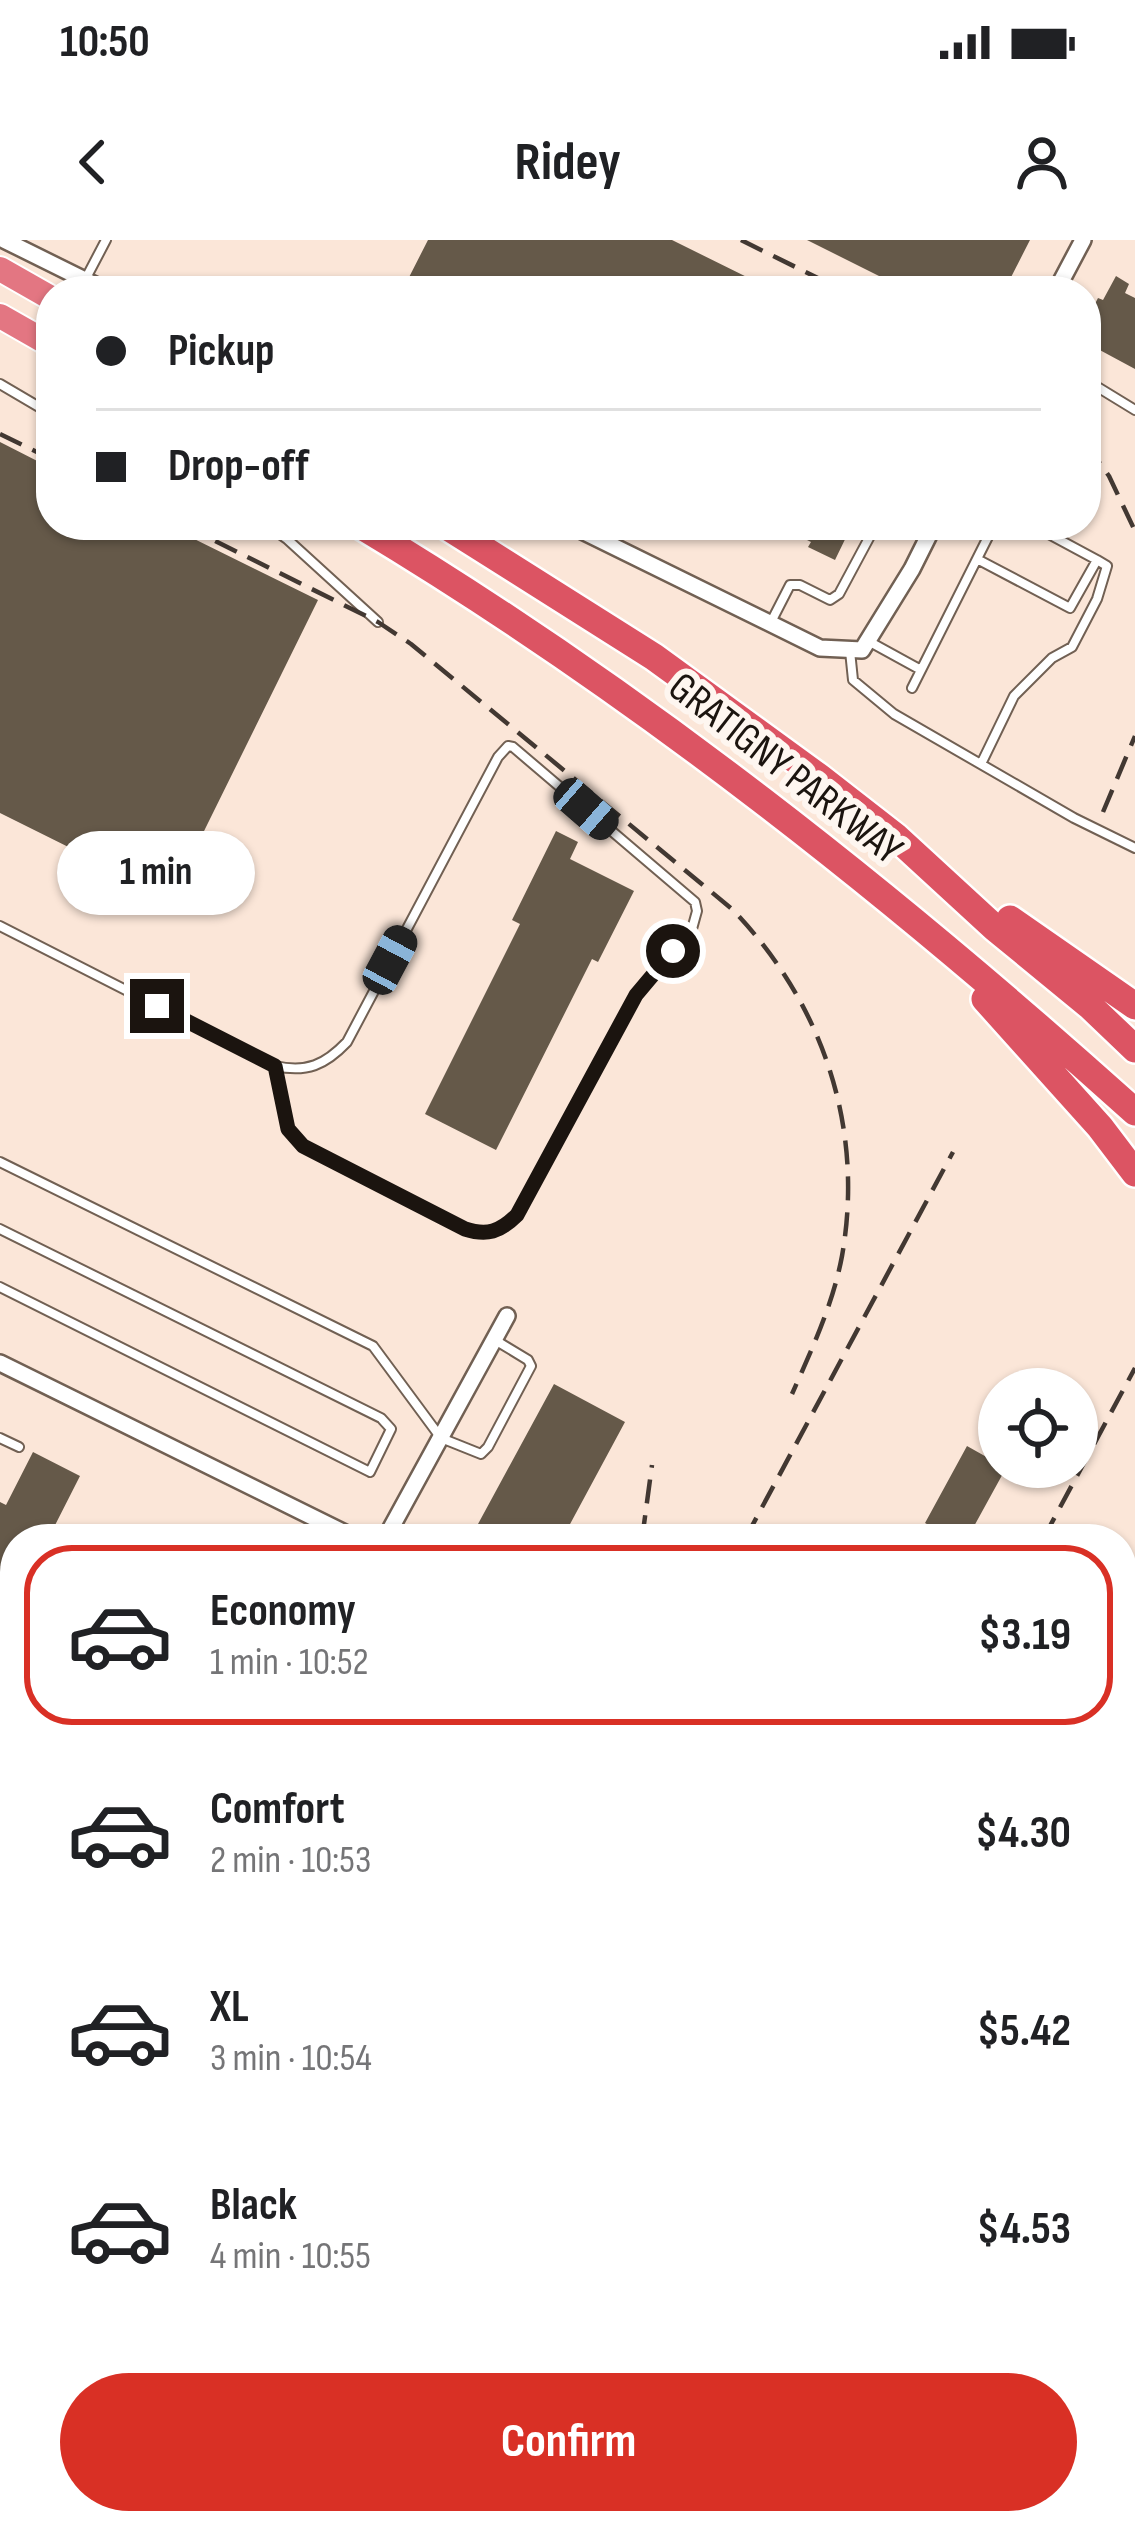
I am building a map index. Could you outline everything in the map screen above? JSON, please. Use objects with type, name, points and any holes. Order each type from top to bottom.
[{"type":"highway","points":[[0,269],[36,289]]},
{"type":"highway","points":[[0,316],[36,336]]},
{"type":"highway","name":"GRATIGNY PARKWAY","points":[[385,540],[604,683],[773,808],[912,920],[969,974]]},
{"type":"highway","name":"GRATIGNY PARKWAY","points":[[469,540],[654,657],[819,777],[999,921],[1135,1049]]},
{"type":"highway","points":[[999,921],[1135,1006]]},
{"type":"highway","points":[[969,974],[1135,1112]]},
{"type":"highway","points":[[969,974],[1135,1173]]},
{"type":"street","points":[[4,240],[77,276]]},
{"type":"street","points":[[1064,276],[1083,240]]},
{"type":"street","points":[[600,540],[820,648],[850,650],[862,650],[925,540]]},
{"type":"street","points":[[394,1524],[507,1316]]},
{"type":"street","points":[[0,1363],[327,1524]]},
{"type":"lane","points":[[87,276],[106,240]]},
{"type":"lane","points":[[0,385],[36,405]]},
{"type":"lane","points":[[1101,389],[1135,410]]},
{"type":"lane","points":[[289,540],[378,622]]},
{"type":"lane","points":[[770,624],[790,585],[800,585],[830,601],[839,594],[868,540]]},
{"type":"lane","points":[[912,688],[986,540]]},
{"type":"lane","points":[[981,764],[1014,695],[1052,658],[1072,647],[1107,572],[1107,566],[1060,540]]},
{"type":"lane","points":[[977,559],[1070,608],[1097,560]]},
{"type":"lane","points":[[868,641],[921,670]]},
{"type":"lane","points":[[850,650],[853,680],[893,714],[1135,848]]},
{"type":"lane","points":[[0,926],[275,1066],[296,1070],[311,1066],[325,1061],[347,1042],[508,746],[695,902],[692,928],[636,995],[517,1215],[499,1230],[465,1229],[303,1146],[288,1129],[275,1066]]},
{"type":"lane","points":[[0,1162],[373,1346],[441,1438],[481,1454],[531,1366],[494,1340]]},
{"type":"lane","points":[[0,1228],[382,1418],[391,1429],[385,1446],[370,1472],[0,1288]]},
{"type":"lane","points":[[0,1438],[19,1447]]},
{"type":"building","points":[[428,240],[672,240],[745,276],[410,276]]},
{"type":"building","points":[[807,240],[1030,240],[1012,276],[879,276]]},
{"type":"building","points":[[1116,276],[1129,284],[1125,293],[1135,298],[1135,369],[1101,351],[1103,300]]},
{"type":"building","points":[[0,442],[36,460],[36,540],[196,540],[318,600],[171,898],[0,813]]},
{"type":"building","points":[[807,540],[845,540],[835,560],[808,547],[811,542]]},
{"type":"building","points":[[556,831],[578,842],[570,859],[634,891],[598,962],[592,959],[496,1150],[425,1114],[520,924],[512,920]]},
{"type":"building","points":[[554,1384],[625,1422],[570,1524],[478,1524]]},
{"type":"building","points":[[967,1446],[978,1452],[978,1488],[995,1488],[975,1524],[927,1524]]},
{"type":"building","points":[[33,1452],[80,1476],[56,1524],[0,1524],[0,1502],[6,1505]]},
{"type":"railway","points":[[741,240],[814,276]]},
{"type":"railway","points":[[0,434],[36,452]]},
{"type":"railway","points":[[1101,465],[1135,531]]},
{"type":"railway","points":[[213,540],[378,622],[411,644],[732,909],[764,945],[790,984],[829,1069],[847,1160],[848,1208],[838,1274],[792,1394]]},
{"type":"railway","points":[[1103,812],[1135,736]]},
{"type":"railway","points":[[753,1524],[953,1152]]},
{"type":"railway","points":[[1051,1524],[1135,1368]]},
{"type":"railway","points":[[644,1524],[652,1465]]},
{"type":"route","points":[[157,1006],[275,1066],[288,1129],[310,1151],[465,1229],[488,1233],[517,1215],[636,995],[673,951]]}]
